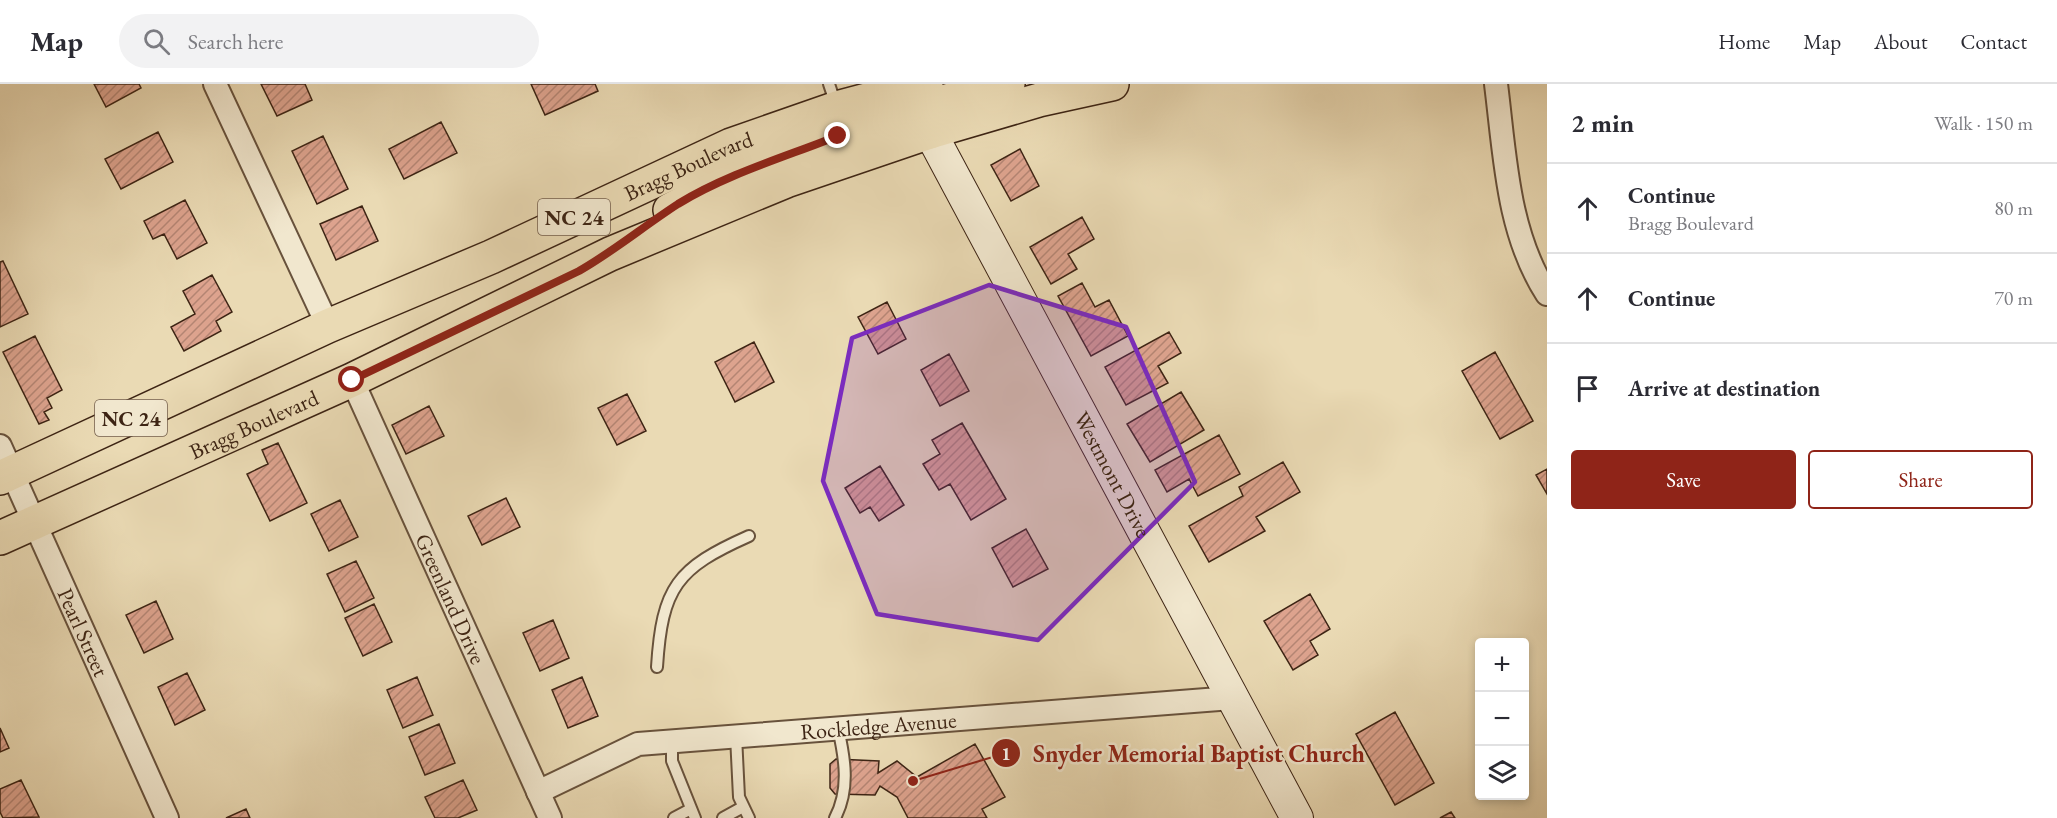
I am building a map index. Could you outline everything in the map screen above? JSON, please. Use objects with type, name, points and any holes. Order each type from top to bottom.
[{"type":"main road","points":[[930,132],[927,115],[932,105],[1008,84]]},
{"type":"main road","name":"Bragg Boulevard","points":[[0,538],[352,380],[610,254],[786,181],[930,132],[1039,100],[1112,84]]},
{"type":"main road","name":"Bragg Boulevard","points":[[4,465],[490,257],[731,146],[833,96],[912,86]]},
{"type":"main road","points":[[610,254],[678,204],[713,186],[900,114],[910,104],[912,86]]},
{"type":"street","points":[[215,84],[328,327]]},
{"type":"street","points":[[1496,84],[1511,201],[1518,233],[1538,262],[1547,294]]},
{"type":"street","name":"Westmont Drive","points":[[930,132],[1297,818]]},
{"type":"street","name":"Greenland Drive","points":[[352,380],[550,818]]},
{"type":"street","name":"Pearl Street","points":[[4,465],[34,522],[167,818]]},
{"type":"street","name":"Rockledge Avenue","points":[[538,792],[638,744],[1232,698]]},
{"type":"lane","points":[[657,667],[659,628],[666,604],[677,582],[694,564],[711,553],[749,536]]},
{"type":"lane","points":[[835,818],[843,803],[845,786],[845,759],[838,728]]},
{"type":"lane","points":[[736,736],[739,797],[748,818]]},
{"type":"lane","points":[[672,741],[672,761],[693,814],[675,818]]},
{"type":"lane","points":[[723,818],[743,807]]},
{"type":"highlighted area","points":[[989,285],[1126,327],[1195,482],[1038,640],[877,614],[823,481],[852,338]]},
{"type":"building","points":[[94,84],[139,84],[141,88],[106,107]]},
{"type":"building","points":[[261,84],[305,84],[312,100],[277,116]]},
{"type":"building","points":[[531,84],[595,84],[598,91],[545,115]]},
{"type":"building","points":[[441,122],[457,153],[404,179],[389,149]]},
{"type":"building","points":[[158,132],[173,162],[121,189],[105,159]]},
{"type":"building","points":[[323,136],[348,189],[317,204],[292,151]]},
{"type":"building","points":[[1020,149],[1039,186],[1011,201],[991,165]]},
{"type":"building","points":[[185,200],[207,243],[177,259],[164,234],[153,239],[144,221]]},
{"type":"building","points":[[362,206],[378,241],[336,260],[320,224]]},
{"type":"building","points":[[1082,217],[1094,239],[1068,254],[1077,269],[1051,284],[1030,247]]},
{"type":"building","points":[[3,261],[28,314],[0,327],[0,262]]},
{"type":"building","points":[[212,275],[232,312],[216,321],[221,331],[184,351],[171,327],[195,314],[183,291]]},
{"type":"building","points":[[1082,283],[1095,307],[1109,300],[1128,336],[1091,356],[1058,296]]},
{"type":"building","points":[[887,302],[906,339],[878,354],[858,317]]},
{"type":"building","points":[[1169,332],[1181,353],[1158,366],[1168,383],[1126,405],[1105,367]]},
{"type":"building","points":[[35,336],[62,390],[47,398],[52,408],[44,412],[49,420],[39,424],[3,352]]},
{"type":"building","points":[[754,342],[774,382],[735,402],[715,362]]},
{"type":"building","points":[[1495,352],[1533,421],[1500,439],[1462,371]]},
{"type":"building","points":[[949,354],[969,391],[940,406],[921,370]]},
{"type":"building","points":[[1181,392],[1204,430],[1150,462],[1127,424]]},
{"type":"building","points":[[627,394],[646,431],[617,445],[598,408]]},
{"type":"building","points":[[429,406],[444,436],[406,454],[392,425]]},
{"type":"building","points":[[962,423],[1006,499],[971,520],[950,484],[939,490],[923,464],[940,454],[932,440]]},
{"type":"building","points":[[1219,435],[1240,474],[1198,496],[1189,479],[1167,492],[1155,470]]},
{"type":"building","points":[[278,443],[307,503],[270,521],[247,474],[268,464],[262,450]]},
{"type":"building","points":[[1283,462],[1300,492],[1256,517],[1265,531],[1209,562],[1189,526],[1243,496],[1239,487]]},
{"type":"building","points":[[880,466],[904,505],[879,521],[870,507],[860,513],[845,488]]},
{"type":"building","points":[[1547,469],[1547,494],[1536,475]]},
{"type":"building","points":[[506,498],[520,527],[482,545],[468,516]]},
{"type":"building","points":[[340,500],[358,537],[329,551],[311,514]]},
{"type":"building","points":[[1026,529],[1048,569],[1013,587],[992,548]]},
{"type":"building","points":[[356,561],[374,598],[345,612],[327,574]]},
{"type":"building","points":[[1310,594],[1330,629],[1310,641],[1318,655],[1293,670],[1264,621]]},
{"type":"building","points":[[156,601],[173,639],[144,653],[126,615]]},
{"type":"building","points":[[374,604],[392,642],[363,656],[345,618]]},
{"type":"building","points":[[553,620],[569,658],[540,671],[523,633]]},
{"type":"building","points":[[187,673],[205,710],[175,725],[158,687]]},
{"type":"building","points":[[417,677],[433,715],[403,728],[387,690]]},
{"type":"building","points":[[582,677],[598,716],[568,728],[552,690]]},
{"type":"building","points":[[1395,712],[1434,783],[1395,805],[1356,734]]},
{"type":"building","points":[[439,724],[455,763],[425,775],[409,737]]},
{"type":"building","points":[[0,728],[9,748],[0,752]]},
{"type":"building","points":[[975,744],[1005,797],[982,809],[987,818],[908,818],[897,797],[880,786],[875,795],[835,794],[830,788],[830,764],[836,759],[879,761],[878,773],[897,761],[917,777]]},
{"type":"building","points":[[21,780],[39,817],[3,818],[0,812],[0,789]]},
{"type":"building","points":[[463,780],[477,810],[458,818],[435,818],[425,797]]},
{"type":"building","points":[[246,809],[250,818],[226,818]]},
{"type":"building","points":[[1451,812],[1455,818],[1440,818]]},
{"type":"place","name":"Snyder Memorial Baptist Church","points":[[913,781]]},
{"type":"route","points":[[352,380],[579,271],[610,254],[678,204],[713,186],[838,136]]}]
